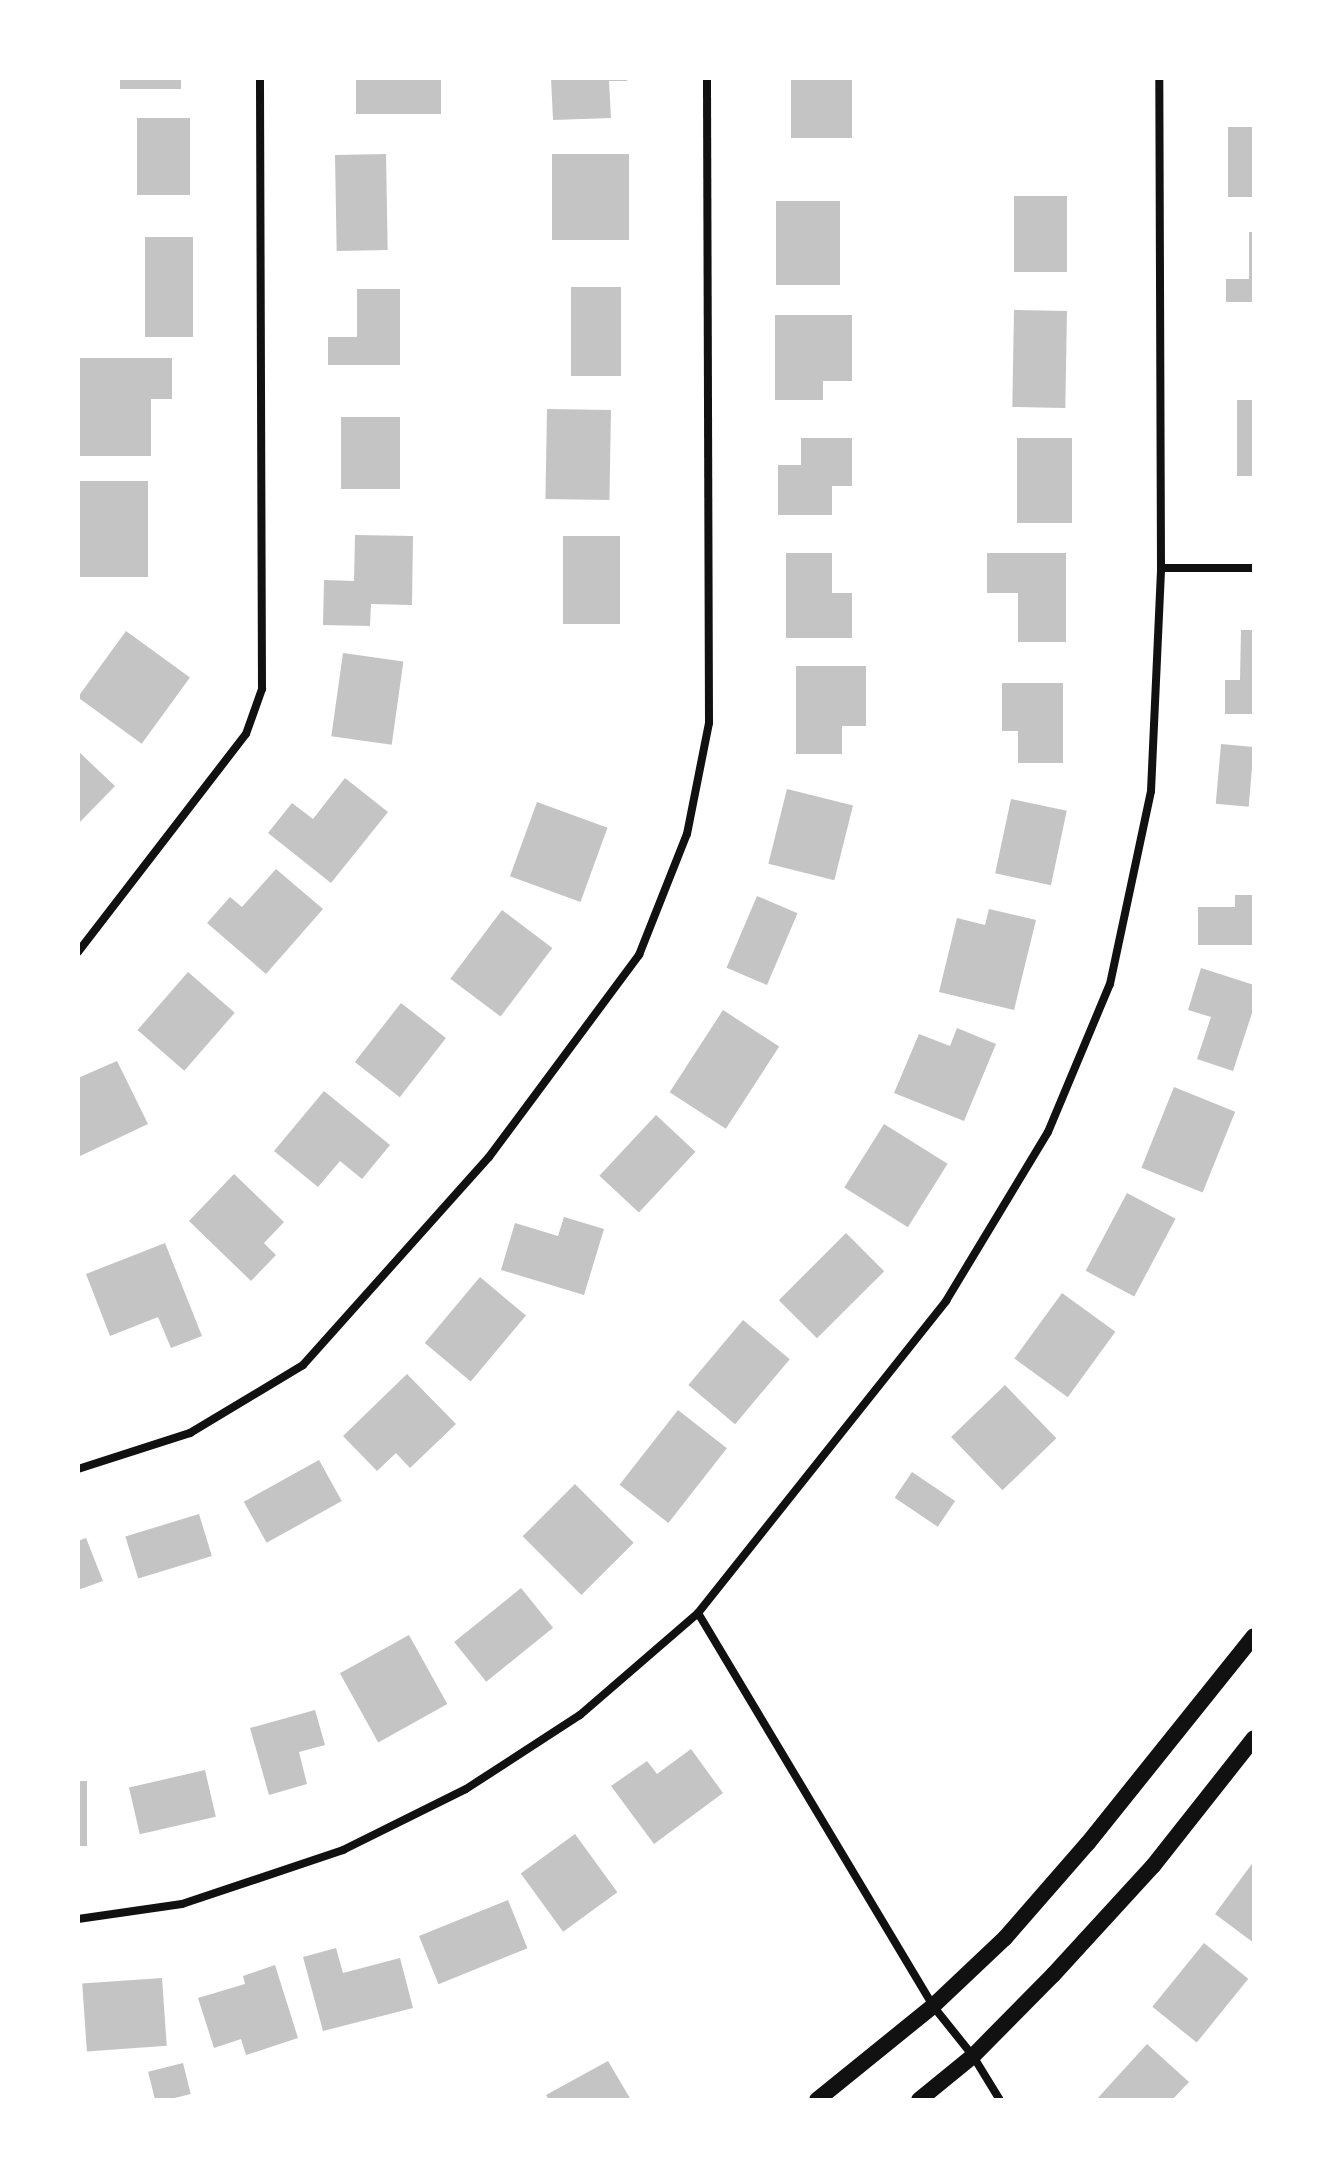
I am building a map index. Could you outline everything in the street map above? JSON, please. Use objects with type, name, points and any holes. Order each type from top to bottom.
[{"type":"main road","points":[[817,2100],[933,2006],[1005,1938],[1088,1843],[1254,1636]]},
{"type":"main road","points":[[919,2100],[973,2056],[1153,1866],[1254,1738]]},
{"type":"street","points":[[78,952],[246,734],[262,689],[260,78]]},
{"type":"street","points":[[78,1469],[190,1433],[303,1365],[489,1157],[639,955],[687,834],[709,723],[707,78]]},
{"type":"street","points":[[78,1919],[182,1904],[343,1850],[466,1789],[580,1715],[698,1613],[946,1301],[1048,1132],[1110,984],[1151,791],[1161,568],[1159,78]]},
{"type":"street","points":[[1161,568],[1254,568]]},
{"type":"street","points":[[698,1613],[933,2006],[973,2056],[1000,2100]]},
{"type":"building","points":[[120,78],[181,78],[181,89],[120,89]]},
{"type":"building","points":[[356,78],[441,78],[441,114],[356,114]]},
{"type":"building","points":[[551,78],[627,78],[627,81],[609,81],[611,118],[553,120]]},
{"type":"building","points":[[791,78],[852,78],[852,138],[791,138]]},
{"type":"building","points":[[137,118],[190,118],[190,195],[137,195]]},
{"type":"building","points":[[1228,127],[1254,127],[1254,197],[1228,197]]},
{"type":"building","points":[[386,154],[388,250],[337,251],[335,155]]},
{"type":"building","points":[[552,154],[629,154],[629,240],[552,240]]},
{"type":"building","points":[[1014,196],[1067,196],[1067,272],[1014,272]]},
{"type":"building","points":[[776,201],[840,201],[840,285],[776,285]]},
{"type":"building","points":[[1249,232],[1254,232],[1254,302],[1226,302],[1226,279],[1249,279]]},
{"type":"building","points":[[145,237],[193,237],[193,337],[145,337]]},
{"type":"building","points":[[571,287],[621,287],[621,376],[571,376]]},
{"type":"building","points":[[357,289],[400,289],[400,365],[328,365],[328,337],[357,337]]},
{"type":"building","points":[[1014,310],[1067,311],[1065,408],[1012,407]]},
{"type":"building","points":[[775,315],[852,315],[852,381],[823,381],[823,400],[775,400]]},
{"type":"building","points":[[78,358],[172,358],[172,399],[151,399],[151,456],[78,456]]},
{"type":"building","points":[[1237,400],[1254,400],[1254,476],[1237,476]]},
{"type":"building","points":[[547,409],[611,410],[609,500],[545,499]]},
{"type":"building","points":[[341,417],[400,417],[400,489],[341,489]]},
{"type":"building","points":[[801,438],[852,438],[852,486],[832,486],[832,515],[778,515],[778,465],[801,465]]},
{"type":"building","points":[[1017,438],[1072,438],[1072,523],[1017,523]]},
{"type":"building","points":[[78,481],[148,481],[148,577],[78,577]]},
{"type":"building","points":[[355,535],[413,536],[412,605],[371,604],[370,626],[323,625],[324,580],[354,581]]},
{"type":"building","points":[[563,536],[620,536],[620,624],[563,624]]},
{"type":"building","points":[[786,553],[832,553],[832,593],[852,593],[852,638],[786,638]]},
{"type":"building","points":[[987,553],[1066,553],[1066,642],[1018,642],[1018,593],[987,593]]},
{"type":"building","points":[[1241,630],[1254,630],[1254,714],[1225,714],[1225,680],[1240,680]]},
{"type":"building","points":[[126,631],[190,677],[142,744],[78,697]]},
{"type":"building","points":[[343,653],[403,661],[392,745],[331,736]]},
{"type":"building","points":[[796,666],[866,666],[866,726],[842,726],[842,754],[796,754]]},
{"type":"building","points":[[1002,683],[1063,683],[1063,763],[1018,763],[1018,731],[1002,731]]},
{"type":"building","points":[[1221,744],[1254,747],[1249,807],[1216,804]]},
{"type":"building","points":[[78,751],[115,786],[78,824]]},
{"type":"building","points":[[345,778],[388,812],[331,883],[268,833],[292,803],[313,819]]},
{"type":"building","points":[[787,789],[853,805],[834,880],[768,864]]},
{"type":"building","points":[[1011,799],[1067,811],[1051,885],[995,873]]},
{"type":"building","points":[[537,802],[607,828],[580,902],[510,876]]},
{"type":"building","points":[[276,869],[323,909],[266,974],[207,923],[230,897],[242,907]]},
{"type":"building","points":[[1235,895],[1254,895],[1254,945],[1198,945],[1198,907],[1235,907]]},
{"type":"building","points":[[757,896],[798,913],[767,985],[727,968]]},
{"type":"building","points":[[989,909],[1036,920],[1014,1010],[939,992],[957,918],[985,925]]},
{"type":"building","points":[[502,910],[552,948],[501,1017],[450,979]]},
{"type":"building","points":[[1201,968],[1254,985],[1254,1007],[1233,1071],[1197,1059],[1211,1017],[1188,1010]]},
{"type":"building","points":[[188,972],[235,1013],[184,1071],[137,1030]]},
{"type":"building","points":[[401,1003],[446,1038],[400,1097],[355,1062]]},
{"type":"building","points":[[723,1010],[779,1046],[726,1129],[670,1092]]},
{"type":"building","points":[[957,1028],[996,1044],[964,1121],[894,1093],[919,1034],[950,1046]]},
{"type":"building","points":[[117,1061],[148,1124],[78,1157],[78,1078]]},
{"type":"building","points":[[1174,1087],[1235,1112],[1203,1192],[1141,1168]]},
{"type":"building","points":[[324,1091],[390,1145],[362,1179],[340,1161],[318,1187],[274,1151]]},
{"type":"building","points":[[656,1115],[695,1152],[639,1213],[599,1176]]},
{"type":"building","points":[[884,1124],[948,1164],[908,1227],[844,1188]]},
{"type":"building","points":[[234,1174],[284,1222],[264,1243],[276,1255],[251,1281],[189,1221]]},
{"type":"building","points":[[1127,1193],[1176,1219],[1134,1297],[1086,1271]]},
{"type":"building","points":[[564,1217],[604,1229],[584,1295],[501,1270],[515,1223],[558,1236]]},
{"type":"building","points":[[846,1233],[884,1271],[817,1338],[779,1300]]},
{"type":"building","points":[[165,1243],[202,1336],[171,1348],[158,1317],[110,1336],[86,1274]]},
{"type":"building","points":[[480,1277],[526,1316],[471,1381],[425,1343]]},
{"type":"building","points":[[1062,1293],[1115,1332],[1068,1397],[1014,1359]]},
{"type":"building","points":[[743,1320],[790,1359],[735,1424],[688,1385]]},
{"type":"building","points":[[407,1374],[456,1424],[410,1468],[396,1453],[377,1471],[343,1436]]},
{"type":"building","points":[[1005,1385],[1056,1438],[1002,1490],[951,1437]]},
{"type":"building","points":[[678,1410],[727,1448],[668,1523],[620,1485]]},
{"type":"building","points":[[319,1460],[342,1501],[267,1543],[244,1502]]},
{"type":"building","points":[[912,1472],[955,1501],[938,1527],[895,1498]]},
{"type":"building","points":[[575,1484],[634,1543],[581,1595],[523,1536]]},
{"type":"building","points":[[199,1514],[212,1556],[138,1579],[125,1537]]},
{"type":"building","points":[[86,1538],[103,1581],[78,1590],[78,1541]]},
{"type":"building","points":[[521,1588],[553,1628],[486,1682],[454,1642]]},
{"type":"building","points":[[409,1635],[447,1704],[378,1742],[340,1673]]},
{"type":"building","points":[[315,1710],[325,1745],[299,1752],[307,1784],[269,1795],[250,1728]]},
{"type":"building","points":[[691,1749],[723,1793],[654,1844],[611,1786],[647,1761],[657,1774]]},
{"type":"building","points":[[205,1770],[216,1817],[140,1834],[129,1788]]},
{"type":"building","points":[[78,1781],[87,1781],[87,1846],[78,1846]]},
{"type":"building","points":[[575,1834],[617,1892],[563,1932],[521,1873]]},
{"type":"building","points":[[1254,1861],[1254,1943],[1215,1914]]},
{"type":"building","points":[[508,1900],[527,1948],[438,1984],[419,1936]]},
{"type":"building","points":[[1204,1943],[1248,1979],[1197,2043],[1152,2007]]},
{"type":"building","points":[[336,1948],[343,1973],[400,1958],[413,2008],[323,2031],[303,1957]]},
{"type":"building","points":[[275,1965],[298,2038],[246,2055],[241,2039],[214,2048],[198,1998],[245,1984],[243,1976]]},
{"type":"building","points":[[162,1978],[167,2046],[87,2051],[82,1984]]},
{"type":"building","points":[[1147,2044],[1189,2082],[1172,2100],[1096,2100]]},
{"type":"building","points":[[608,2061],[631,2100],[549,2100],[546,2095]]},
{"type":"building","points":[[183,2063],[191,2094],[155,2100],[148,2072]]}]
